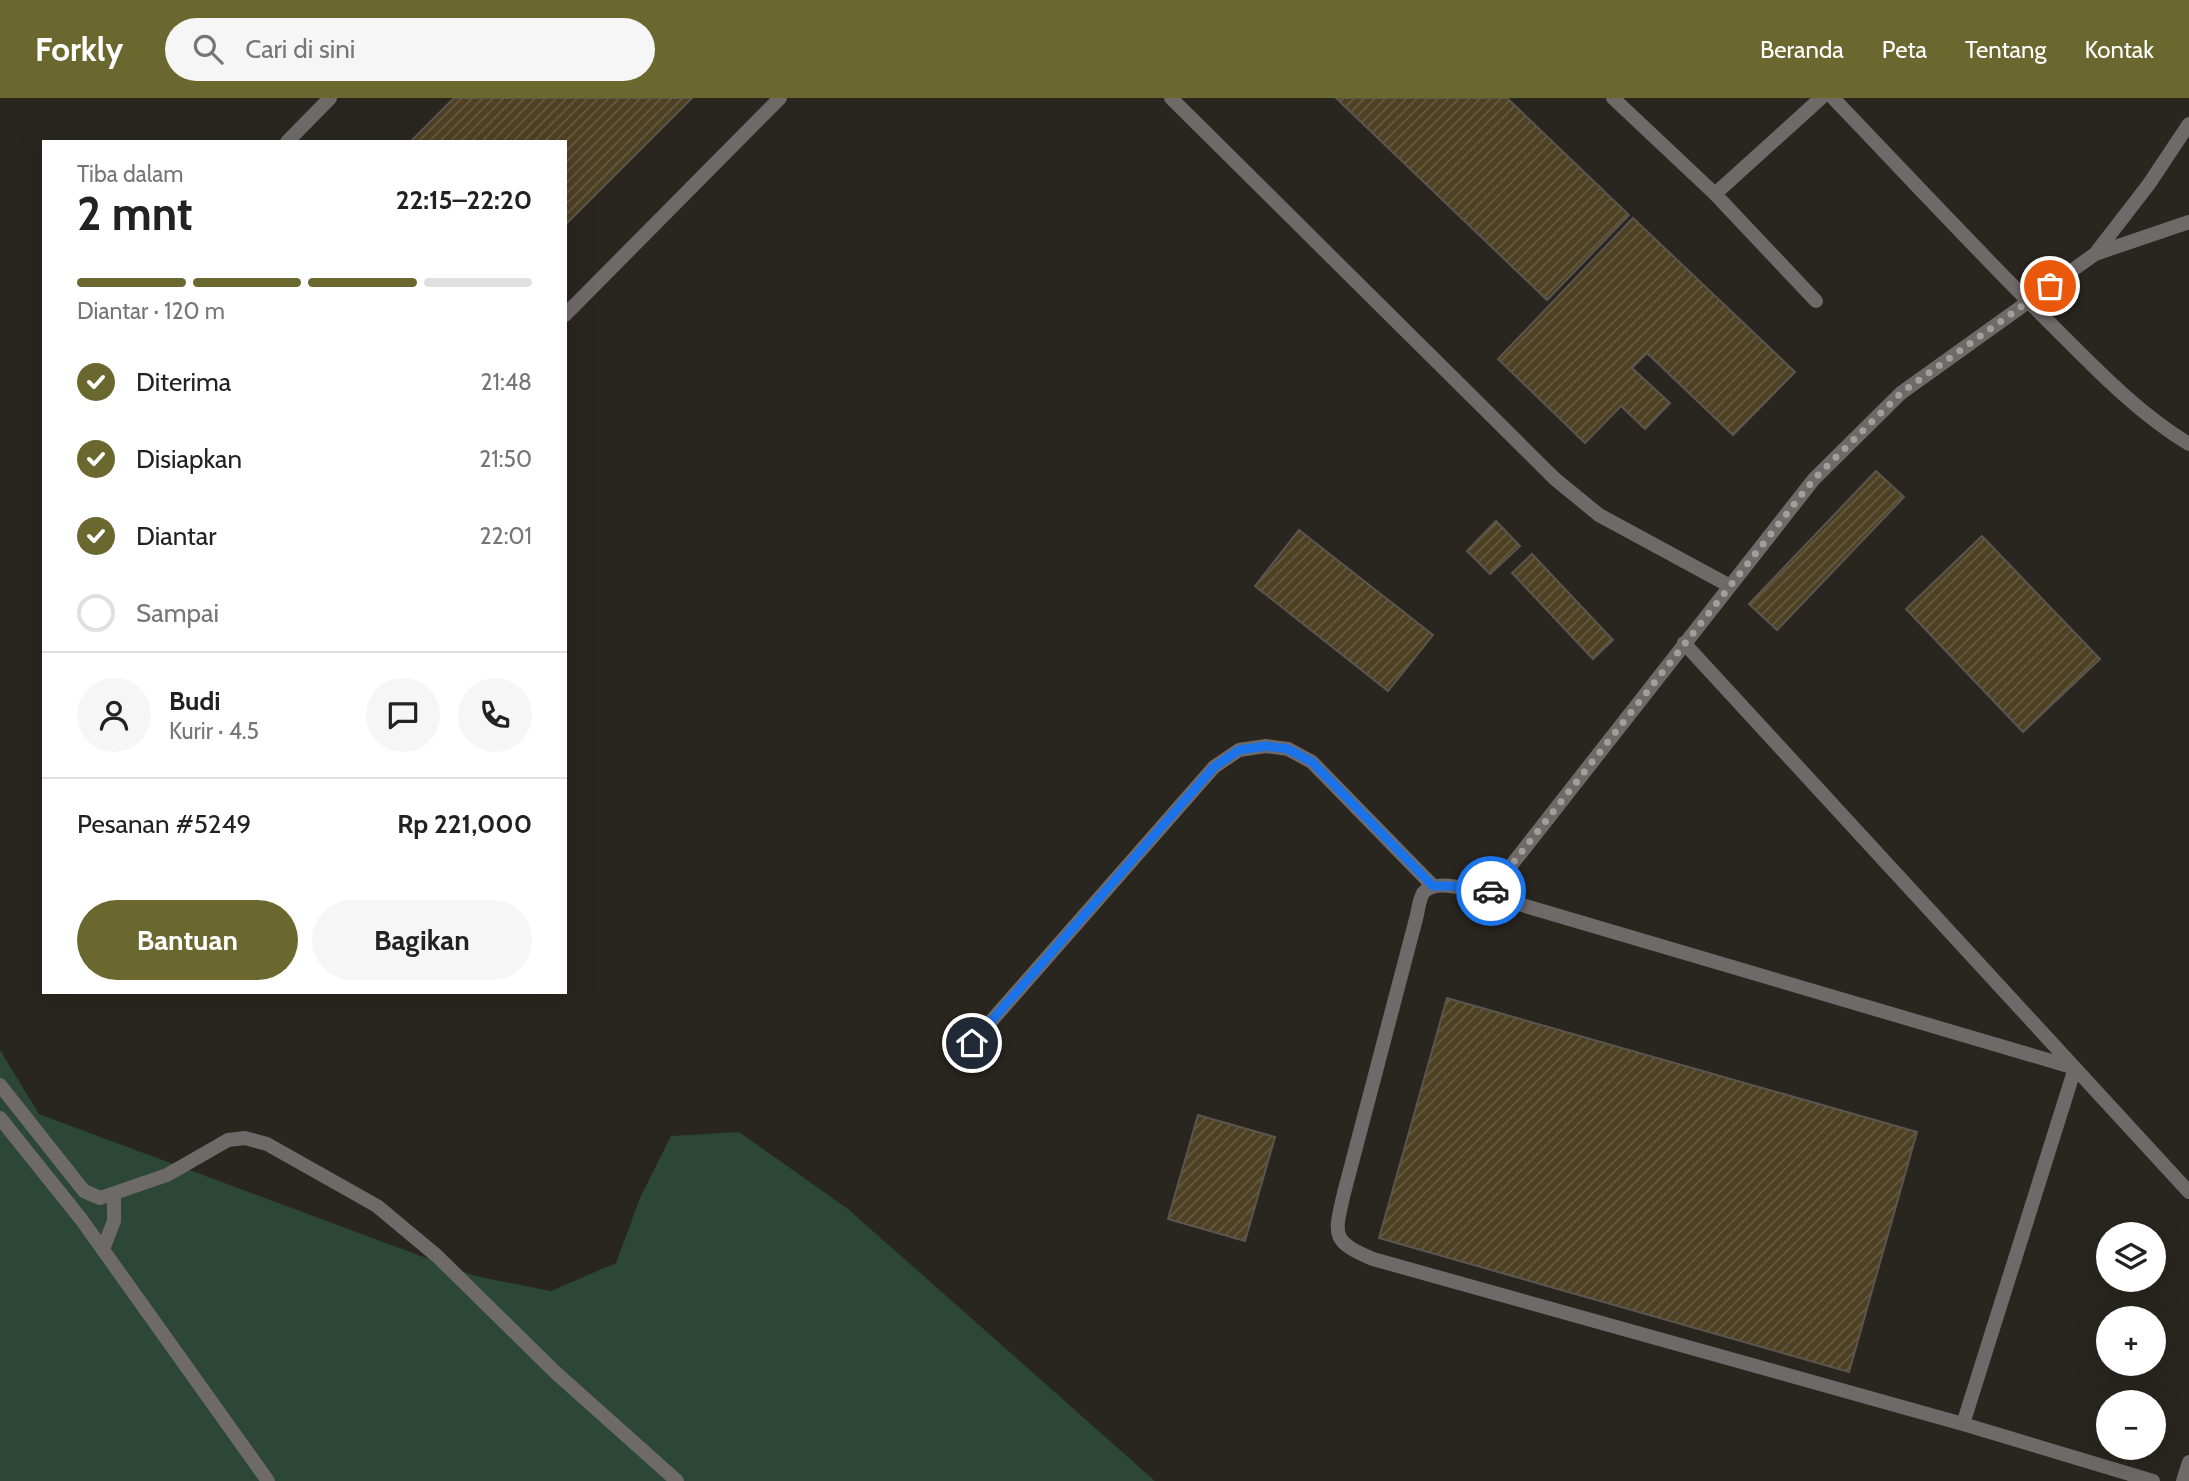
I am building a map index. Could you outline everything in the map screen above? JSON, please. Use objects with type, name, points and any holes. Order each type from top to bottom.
[{"type":"lane","points":[[289,140],[330,98]]},
{"type":"lane","points":[[567,312],[780,98]]},
{"type":"lane","points":[[1171,98],[1555,479],[1600,514],[1730,586]]},
{"type":"lane","points":[[1613,98],[1715,194],[1816,301]]},
{"type":"lane","points":[[1715,194],[1821,98]]},
{"type":"lane","points":[[1833,98],[2028,302],[2114,387],[2171,434],[2189,444]]},
{"type":"lane","points":[[2095,254],[2189,124]]},
{"type":"lane","points":[[1488,895],[1814,479],[1901,393],[2095,254],[2189,222]]},
{"type":"lane","points":[[1684,643],[2189,1192]]},
{"type":"lane","points":[[972,1043],[1214,767],[1239,750],[1266,746],[1288,749],[1312,762],[1433,886]]},
{"type":"lane","points":[[2075,1068],[1488,895],[1453,886],[1433,886],[1423,893],[1420,904],[1344,1193],[1338,1220],[1339,1237],[1348,1248],[1387,1263],[1963,1423],[2154,1481]]},
{"type":"lane","points":[[1963,1423],[2075,1068]]},
{"type":"lane","points":[[0,1085],[84,1191],[100,1198],[167,1175],[228,1140],[246,1138],[267,1143],[377,1206],[437,1256],[555,1372],[677,1481]]},
{"type":"lane","points":[[0,1118],[81,1219],[268,1481]]},
{"type":"lane","points":[[103,1250],[114,1222],[114,1194]]},
{"type":"lane","points":[[2183,1481],[2189,1462]]},
{"type":"green space","points":[[0,1050],[39,1114],[475,1276],[551,1291],[616,1263],[640,1198],[671,1136],[739,1132],[848,1209],[1155,1481],[0,1481]]},
{"type":"building","points":[[454,98],[692,98],[567,223],[567,140],[412,140]]},
{"type":"building","points":[[1336,98],[1507,98],[1629,215],[1547,300]]},
{"type":"building","points":[[1633,218],[1795,372],[1733,435],[1647,353],[1632,368],[1670,403],[1645,429],[1621,406],[1585,443],[1498,359]]},
{"type":"building","points":[[1876,471],[1904,497],[1777,630],[1749,604]]},
{"type":"building","points":[[1496,521],[1520,546],[1490,574],[1467,551]]},
{"type":"building","points":[[1299,530],[1433,635],[1388,691],[1255,586]]},
{"type":"building","points":[[1982,536],[2100,659],[2023,732],[1906,609]]},
{"type":"building","points":[[1532,554],[1613,640],[1593,659],[1512,573]]},
{"type":"building","points":[[1447,998],[1917,1132],[1849,1372],[1379,1238]]},
{"type":"building","points":[[1198,1115],[1275,1137],[1245,1241],[1168,1219]]},
{"type":"way so far","points":[[1491,891],[1814,479],[1901,393],[2050,286]]},
{"type":"route","points":[[972,1043],[1214,767],[1239,750],[1266,746],[1288,749],[1312,762],[1433,886],[1453,886],[1488,895],[1491,891]]}]
